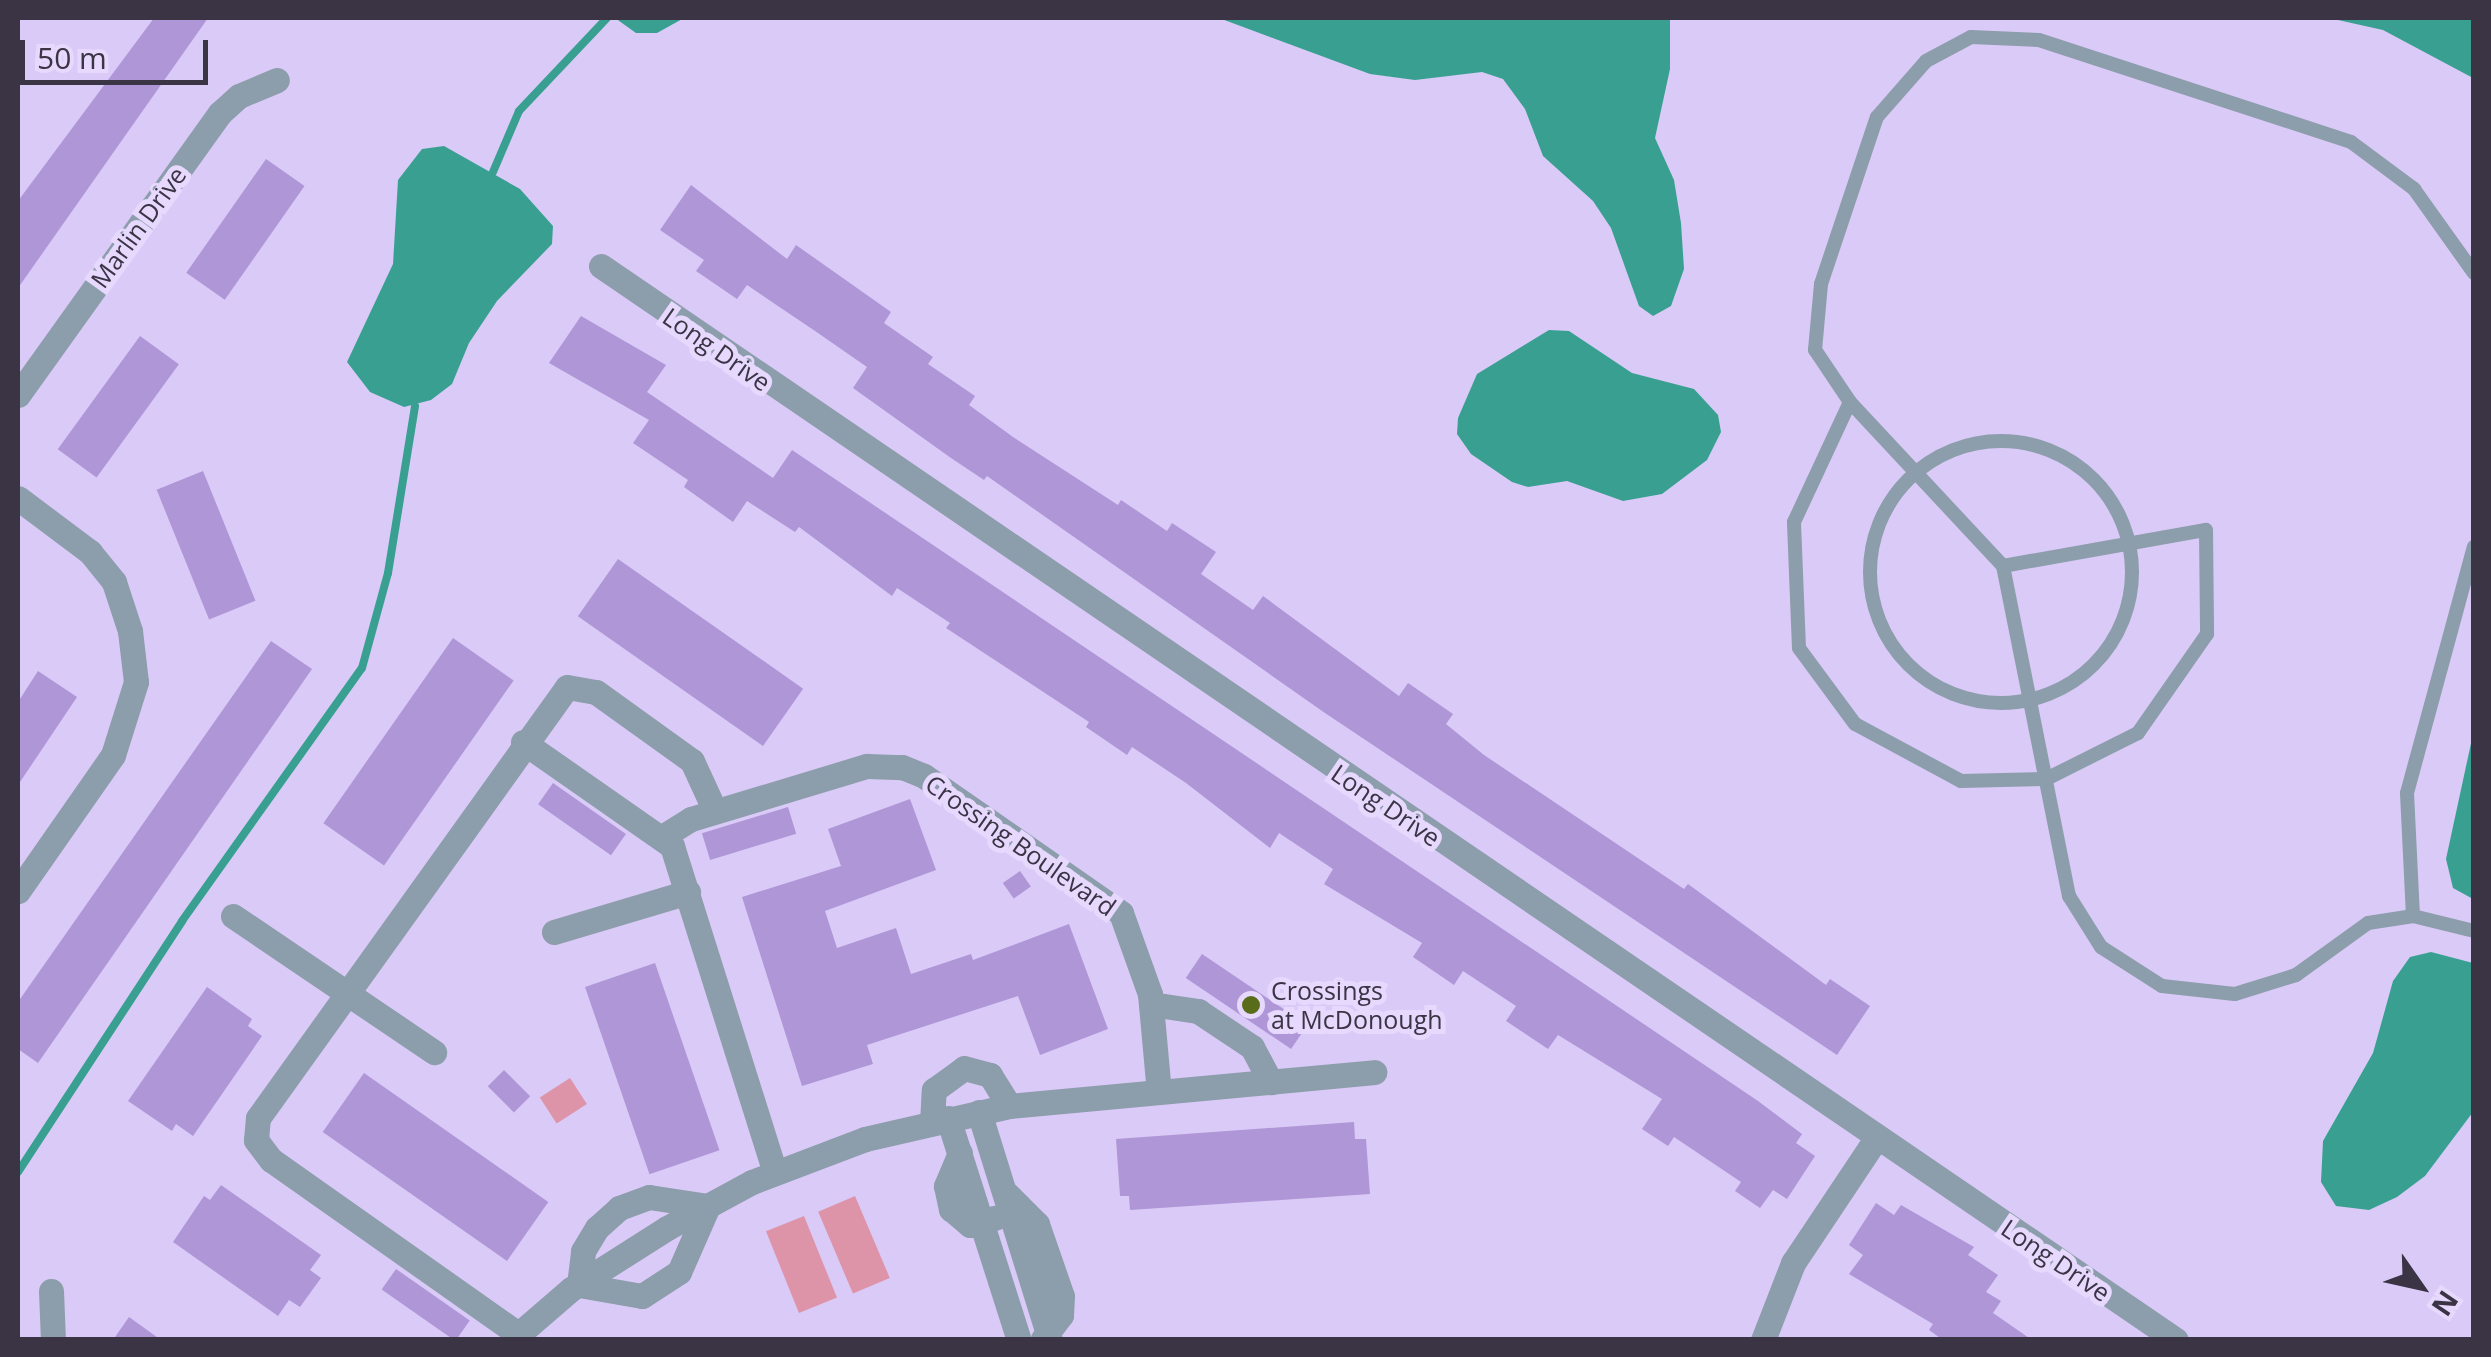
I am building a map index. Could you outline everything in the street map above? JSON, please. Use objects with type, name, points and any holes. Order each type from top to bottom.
[{"type":"street","name":"Marlin Drive","points":[[18,395],[220,113],[239,96],[277,80]]},
{"type":"street","name":"Long Drive","points":[[600,266],[1874,1140],[2176,1340]]},
{"type":"street","points":[[18,498],[90,552],[114,582],[130,631],[136,682],[113,754],[18,891]]},
{"type":"street","points":[[715,811],[692,761],[589,688],[567,687],[523,742],[262,1108],[258,1148],[515,1337],[579,1285],[708,1206],[774,1172],[865,1138],[1008,1106],[1374,1072]]},
{"type":"street","points":[[523,742],[672,846],[774,1172]]},
{"type":"street","name":"Crossing Boulevard","points":[[662,837],[715,811],[867,766],[911,769],[1121,913],[1138,947],[1151,1004],[1158,1092]]},
{"type":"street","points":[[554,932],[688,892]]},
{"type":"street","points":[[232,916],[434,1052]]},
{"type":"street","points":[[1151,1004],[1184,1005],[1213,1020],[1252,1047],[1271,1082]]},
{"type":"street","points":[[1006,1201],[982,1222],[963,1222],[946,1198],[948,1174],[960,1153],[940,1121],[934,1090],[964,1068],[990,1075],[1008,1106]]},
{"type":"street","points":[[978,1112],[1006,1201],[1037,1224],[1038,1263],[1062,1304],[1047,1338]]},
{"type":"street","points":[[1764,1340],[1793,1263],[1874,1140]]},
{"type":"street","points":[[579,1285],[589,1240],[619,1208],[649,1197],[708,1206]]},
{"type":"street","points":[[579,1285],[630,1297],[662,1286],[685,1263],[708,1206]]},
{"type":"street","points":[[982,1222],[1019,1340]]},
{"type":"street","points":[[1000,1278],[1038,1263]]},
{"type":"street","points":[[51,1291],[53,1340]]},
{"type":"lane","points":[[2474,273],[2414,189],[2351,142],[2039,40],[1971,37],[1926,61],[1878,117],[1820,284],[1815,350],[1850,402],[2003,566],[2069,896],[2102,946],[2162,986],[2235,994],[2296,975],[2368,922],[2413,916],[2474,931]]},
{"type":"lane","points":[[1850,402],[1794,522],[1799,648],[1855,724],[1961,781],[2046,779],[2138,733],[2206,634],[2206,530],[2003,566]]},
{"type":"lane","points":[[2011,440],[2052,450],[2088,472],[2114,504],[2130,543],[2132,589],[2118,632],[2091,669],[2032,700],[1964,700],[1923,680],[1891,647],[1873,609],[1869,567],[1878,526],[1916,472],[1968,444],[2011,440]]},
{"type":"lane","points":[[2413,916],[2407,793],[2474,547]]},
{"type":"shaded area","points":[[615,18],[684,18],[657,33],[636,33]]},
{"type":"shaded area","points":[[1219,18],[1670,18],[1670,69],[1655,138],[1674,180],[1681,223],[1684,269],[1671,306],[1653,316],[1639,306],[1611,228],[1593,201],[1543,156],[1525,109],[1503,79],[1482,72],[1415,80],[1370,74]]},
{"type":"shaded area","points":[[2329,18],[2473,18],[2473,78],[2383,30]]},
{"type":"shaded area","points":[[444,146],[520,189],[553,226],[552,244],[497,301],[469,343],[452,384],[431,400],[404,407],[370,392],[347,362],[393,264],[398,180],[422,149]]},
{"type":"shaded area","points":[[1549,330],[1569,331],[1632,373],[1694,389],[1718,415],[1721,432],[1707,460],[1662,494],[1623,501],[1567,481],[1528,487],[1512,482],[1471,454],[1457,434],[1458,418],[1477,374]]},
{"type":"shaded area","points":[[2473,734],[2473,899],[2453,888],[2446,859]]},
{"type":"shaded area","points":[[2431,952],[2473,963],[2473,1112],[2425,1176],[2397,1197],[2369,1210],[2336,1206],[2321,1182],[2323,1141],[2373,1053],[2393,981],[2410,957]]},
{"type":"shaded area","points":[[570,1078],[587,1104],[557,1124],[540,1098]]},
{"type":"shaded area","points":[[855,1196],[890,1278],[853,1294],[818,1212]]},
{"type":"shaded area","points":[[804,1216],[837,1298],[799,1313],[766,1231]]},
{"type":"building","points":[[154,18],[208,18],[18,288],[18,201]]},
{"type":"building","points":[[266,159],[305,186],[225,300],[186,273]]},
{"type":"building","points":[[691,185],[787,259],[796,245],[891,312],[884,323],[933,357],[928,364],[975,396],[969,405],[1013,437],[1118,505],[1121,500],[1167,531],[1172,523],[1216,552],[1201,574],[1253,610],[1263,596],[1399,696],[1408,683],[1453,714],[1446,724],[1484,755],[1684,889],[1688,884],[1826,985],[1830,979],[1870,1006],[1837,1055],[1325,713],[987,476],[984,480],[951,458],[853,388],[867,367],[818,333],[747,285],[737,299],[696,271],[704,260],[660,230]]},
{"type":"building","points":[[581,316],[666,365],[647,392],[773,478],[792,450],[1758,1101],[1802,1134],[1796,1143],[1815,1156],[1787,1199],[1773,1190],[1760,1208],[1735,1191],[1741,1182],[1674,1137],[1668,1146],[1642,1129],[1662,1099],[1558,1035],[1548,1049],[1506,1021],[1516,1006],[1463,971],[1454,985],[1413,957],[1422,943],[1324,884],[1333,869],[1279,833],[1270,848],[1186,783],[1132,747],[1127,755],[1086,727],[1089,722],[946,628],[950,623],[897,588],[892,596],[799,527],[795,532],[747,501],[733,522],[684,487],[688,480],[633,443],[649,420],[549,363]]},
{"type":"building","points":[[140,336],[179,364],[97,477],[58,449]]},
{"type":"building","points":[[203,471],[255,601],[209,620],[157,490]]},
{"type":"building","points":[[618,559],[803,689],[763,746],[578,616]]},
{"type":"building","points":[[453,638],[514,680],[384,866],[323,823]]},
{"type":"building","points":[[271,641],[312,669],[38,1063],[18,1049],[18,1002]]},
{"type":"building","points":[[38,671],[77,697],[18,785],[18,702]]},
{"type":"building","points":[[553,783],[626,834],[611,855],[538,804]]},
{"type":"building","points":[[910,799],[936,870],[825,911],[837,948],[896,928],[911,974],[971,954],[973,960],[1069,924],[1108,1029],[1040,1055],[1018,996],[867,1045],[873,1064],[802,1086],[742,897],[841,866],[828,829]]},
{"type":"building","points":[[788,807],[796,834],[710,860],[702,833]]},
{"type":"building","points":[[1020,871],[1031,887],[1014,899],[1003,883]]},
{"type":"building","points":[[1202,954],[1307,1025],[1291,1049],[1186,978]]},
{"type":"building","points":[[655,963],[719,1150],[649,1174],[585,987]]},
{"type":"building","points":[[207,987],[252,1019],[248,1026],[262,1036],[193,1136],[176,1124],[172,1131],[128,1101]]},
{"type":"building","points":[[504,1070],[530,1096],[514,1112],[488,1086]]},
{"type":"building","points":[[364,1073],[548,1202],[507,1261],[323,1132]]},
{"type":"building","points":[[1354,1122],[1355,1139],[1366,1139],[1370,1194],[1130,1210],[1129,1196],[1120,1196],[1116,1139]]},
{"type":"building","points":[[221,1185],[321,1255],[310,1270],[321,1278],[300,1307],[289,1300],[278,1316],[173,1242],[204,1196],[210,1200]]},
{"type":"building","points":[[1876,1203],[1894,1215],[1901,1205],[1974,1247],[1968,1255],[1998,1275],[1986,1292],[2001,1301],[1993,1313],[2032,1340],[1943,1340],[1929,1330],[1933,1324],[1849,1274],[1863,1255],[1849,1245]]},
{"type":"building","points":[[396,1269],[470,1321],[454,1340],[382,1289]]},
{"type":"building","points":[[129,1317],[161,1340],[113,1340]]},
{"type":"waterway","points":[[493,172],[519,111],[607,18]]},
{"type":"waterway","points":[[18,1172],[182,921],[362,668],[388,573],[415,406]]},
{"type":"place","name":"Crossings at McDonough","points":[[1251,1005]]}]
